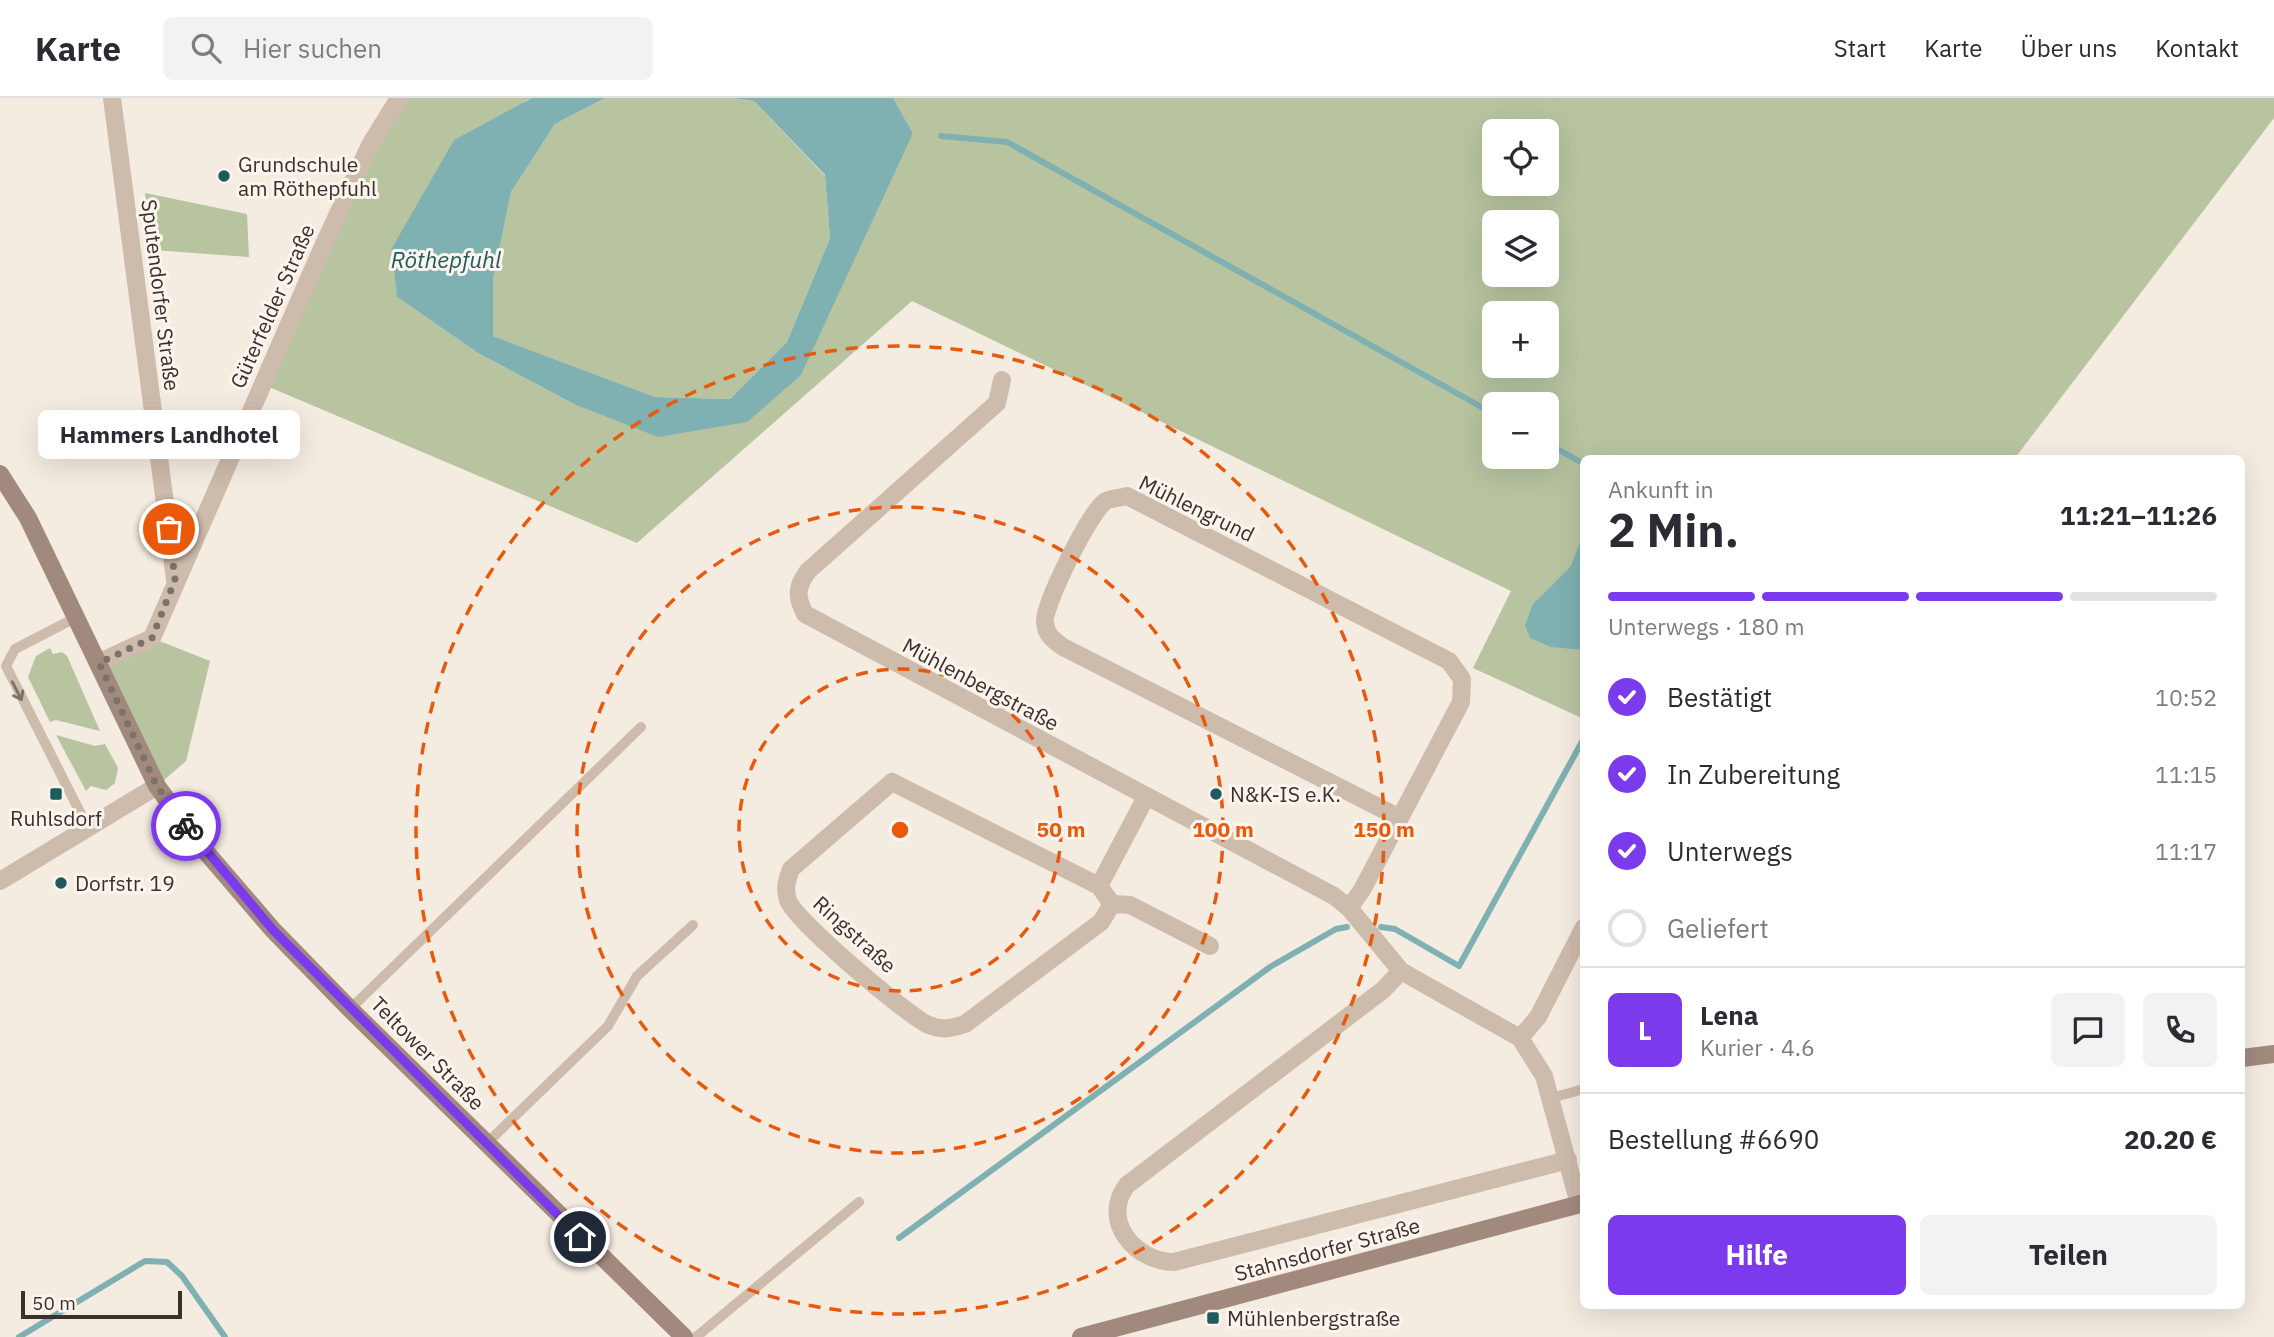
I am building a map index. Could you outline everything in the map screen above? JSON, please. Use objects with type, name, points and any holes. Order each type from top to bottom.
[{"type":"main road","name":"Teltower Straße","points":[[0,474],[28,518],[157,786],[230,881],[350,1009],[684,1337]]},
{"type":"main road","points":[[2245,1058],[2274,1054]]},
{"type":"main road","name":"Stahnsdorfer Straße","points":[[1081,1337],[1580,1205]]},
{"type":"street","name":"Sputendorfer Straße","points":[[112,98],[175,580]]},
{"type":"street","name":"Güterfelder Straße","points":[[99,663],[152,638],[175,580],[324,244],[370,145],[400,98]]},
{"type":"street","name":"Mühlenbergstraße","points":[[1002,380],[997,403],[808,571],[799,584],[797,600],[805,614],[1334,896],[1349,908],[1401,971],[1520,1038],[1535,1057],[1551,1098],[1580,1198]]},
{"type":"street","name":"Mühlengrund","points":[[1349,908],[1362,890],[1400,818],[1461,702],[1462,679],[1449,661],[1127,496],[1106,501],[1093,513],[1050,599],[1044,619],[1048,635],[1063,647],[1400,818]]},
{"type":"street","name":"Ringstraße","points":[[892,782],[1099,886],[1112,904],[1101,922],[965,1024],[945,1030],[927,1025],[797,915],[788,902],[785,884],[791,869],[892,782]]},
{"type":"street","points":[[0,881],[157,786]]},
{"type":"street","points":[[1099,886],[1146,797]]},
{"type":"street","points":[[1112,904],[1130,905],[1210,946]]},
{"type":"street","points":[[1520,1038],[1538,1017],[1580,935]]},
{"type":"street","points":[[1401,971],[1383,990],[1127,1185],[1119,1195],[1116,1209],[1119,1222],[1136,1250],[1155,1261],[1174,1262],[1567,1160]]},
{"type":"lane","points":[[77,617],[15,649],[6,666],[87,826]]},
{"type":"lane","points":[[350,1009],[641,727]]},
{"type":"lane","points":[[487,1143],[608,1026],[637,976],[693,925]]},
{"type":"lane","points":[[1551,1098],[1580,1089]]},
{"type":"lane","points":[[696,1337],[859,1202]]},
{"type":"green space","points":[[399,98],[532,98],[525,101],[397,297],[478,353],[574,404],[747,422],[913,133],[893,98],[2274,98],[2274,118],[2017,455],[1580,455],[1580,717],[1473,668],[1511,591],[912,301],[637,543],[262,384]]},
{"type":"green space","points":[[605,98],[732,98],[754,101],[825,176],[830,238],[787,342],[730,399],[655,397],[493,336],[493,280],[511,192],[555,124]]},
{"type":"green space","points":[[145,193],[247,214],[249,257],[153,250]]},
{"type":"green space","points":[[152,638],[210,661],[186,761],[157,786],[98,663]]},
{"type":"green space","points":[[50,648],[53,654],[62,652],[67,656],[100,731],[56,720],[50,722],[28,677],[36,656]]},
{"type":"green space","points":[[56,735],[95,746],[105,744],[118,768],[115,783],[106,790],[91,786],[86,791]]},
{"type":"water","name":"Röthepfuhl","points":[[532,98],[605,98],[555,124],[511,192],[493,280],[493,336],[655,397],[730,399],[787,342],[830,238],[825,175],[754,101],[732,98],[893,98],[913,133],[801,375],[747,422],[658,437],[574,404],[478,353],[397,297],[392,248],[454,140]]},
{"type":"water","points":[[1580,542],[1580,650],[1551,647],[1530,638],[1525,625],[1533,604],[1571,566]]},
{"type":"waterway","points":[[941,136],[1007,142],[1482,407]]},
{"type":"waterway","points":[[1559,450],[1580,462]]},
{"type":"waterway","points":[[1381,927],[1395,929],[1459,966],[1580,745]]},
{"type":"waterway","points":[[899,1238],[1270,967],[1336,929],[1347,927]]},
{"type":"waterway","points":[[19,1337],[145,1261],[167,1262],[182,1276],[225,1337]]},
{"type":"way so far","points":[[169,529],[175,580],[152,638],[99,663],[157,786],[186,826]]},
{"type":"place","name":"Grundschule am Röthepfuhl","points":[[224,176]]},
{"type":"place","name":"Hammers Landhotel","points":[[169,529]]},
{"type":"place","name":"Ruhlsdorf","points":[[56,794]]},
{"type":"place","name":"N&K-IS e.K.","points":[[1216,794]]},
{"type":"place","name":"Dorfstr. 19","points":[[61,883]]},
{"type":"place","name":"Mühlenbergstraße","points":[[1213,1318]]},
{"type":"route","points":[[186,826],[273,930],[580,1237]]}]
